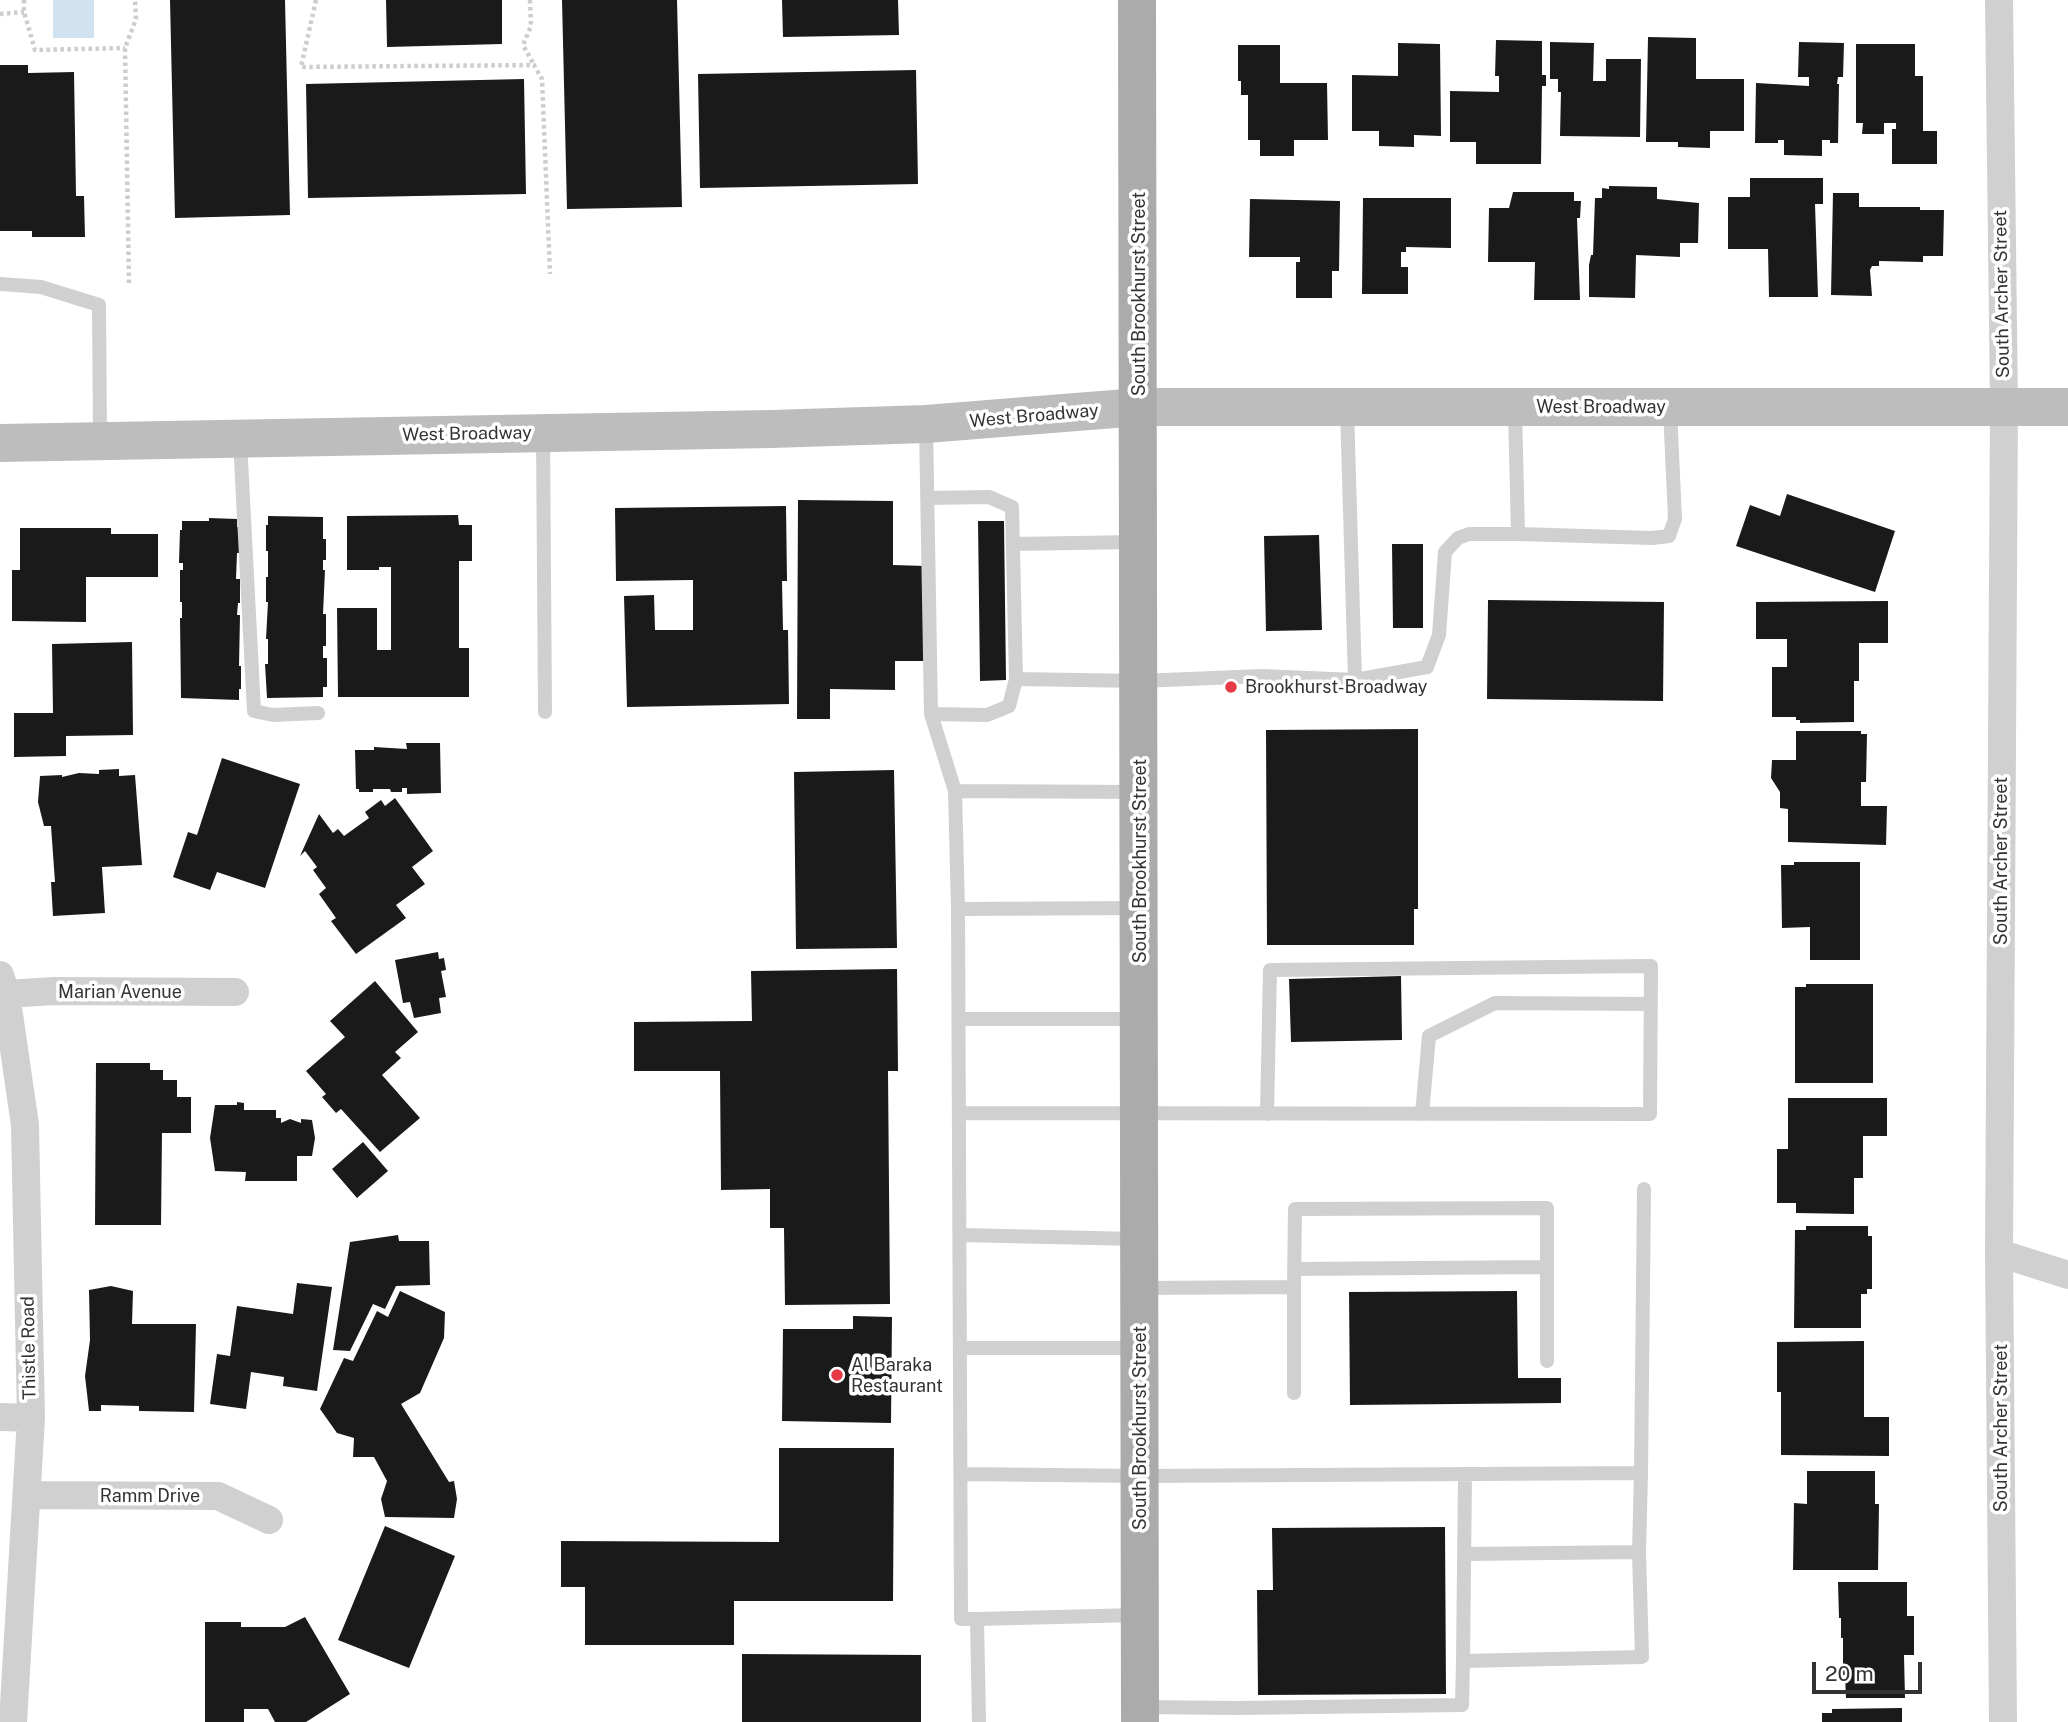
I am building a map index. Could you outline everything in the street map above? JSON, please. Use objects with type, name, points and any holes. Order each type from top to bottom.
[{"type":"main road","name":"South Brookhurst Street","points":[[1137,0],[1140,1715]]},
{"type":"main road","name":"West Broadway","points":[[0,443],[926,424],[1139,407],[2068,407]]},
{"type":"street","name":"South Archer Street","points":[[1999,0],[2004,407],[1999,1253],[2003,1722]]},
{"type":"street","name":"Marian Avenue","points":[[3,984],[54,991],[234,992]]},
{"type":"street","name":"Thistle Road","points":[[3,984],[24,1125],[31,1418],[13,1722]]},
{"type":"street","points":[[1999,1253],[2068,1275]]},
{"type":"street","points":[[0,1417],[31,1418]]},
{"type":"street","name":"Ramm Drive","points":[[27,1495],[218,1496],[269,1520]]},
{"type":"lane","points":[[0,284],[41,287],[99,306],[100,441]]},
{"type":"lane","points":[[1515,407],[1518,534]]},
{"type":"lane","points":[[1016,679],[1139,681],[1262,677],[1355,680],[1427,667],[1439,635],[1445,552],[1458,538],[1469,534],[1653,538],[1669,536],[1675,519],[1670,407]]},
{"type":"lane","points":[[1347,408],[1355,680]]},
{"type":"lane","points":[[926,424],[931,714],[955,791],[958,909],[961,1619],[1140,1615]]},
{"type":"lane","points":[[543,433],[545,712]]},
{"type":"lane","points":[[240,438],[254,710],[273,715],[318,713]]},
{"type":"lane","points":[[928,498],[989,497],[1012,507],[1016,679],[1009,706],[988,715],[931,714]]},
{"type":"lane","points":[[1013,544],[1139,542]]},
{"type":"lane","points":[[955,791],[1139,792]]},
{"type":"lane","points":[[958,909],[1139,908]]},
{"type":"lane","points":[[959,1113],[1267,1114],[1650,1114],[1651,966],[1270,970],[1267,1114]]},
{"type":"lane","points":[[1422,1114],[1429,1036],[1495,1003],[1651,1004]]},
{"type":"lane","points":[[958,1019],[1139,1019]]},
{"type":"lane","points":[[1463,1661],[1642,1657],[1639,1552],[1644,1189]]},
{"type":"lane","points":[[1294,1394],[1294,1209],[1547,1208],[1547,1361]]},
{"type":"lane","points":[[960,1235],[1140,1239]]},
{"type":"lane","points":[[1294,1269],[1547,1267]]},
{"type":"lane","points":[[1140,1288],[1294,1287]]},
{"type":"lane","points":[[961,1348],[1140,1348]]},
{"type":"lane","points":[[961,1474],[1140,1476],[1641,1473]]},
{"type":"lane","points":[[1140,1715],[1237,1708],[1462,1705],[1465,1475]]},
{"type":"lane","points":[[1465,1554],[1639,1552]]},
{"type":"lane","points":[[977,1619],[979,1722]]},
{"type":"path","points":[[24,0],[24,12],[35,50],[125,48]]},
{"type":"path","points":[[129,283],[125,48],[136,19],[135,0]]},
{"type":"path","points":[[316,0],[301,67],[534,65]]},
{"type":"path","points":[[530,0],[531,26],[523,45],[542,79],[550,274]]},
{"type":"path","points":[[0,14],[24,12]]},
{"type":"water","points":[[53,0],[94,0],[94,38],[53,38]]},
{"type":"building","points":[[170,0],[285,0],[290,215],[175,218]]},
{"type":"building","points":[[386,0],[502,0],[502,44],[387,47]]},
{"type":"building","points":[[562,0],[677,0],[682,207],[567,209]]},
{"type":"building","points":[[782,0],[898,0],[899,35],[783,37]]},
{"type":"building","points":[[1648,37],[1696,38],[1696,79],[1744,79],[1744,131],[1710,131],[1710,148],[1678,147],[1678,142],[1646,142]]},
{"type":"building","points":[[1496,40],[1542,41],[1542,75],[1546,75],[1546,86],[1542,86],[1541,164],[1476,164],[1476,142],[1450,142],[1450,91],[1499,92],[1499,76],[1495,76]]},
{"type":"building","points":[[1550,42],[1594,43],[1593,81],[1606,81],[1606,59],[1641,59],[1640,137],[1560,136],[1561,92],[1558,92],[1558,79],[1550,79]]},
{"type":"building","points":[[1799,42],[1844,43],[1843,77],[1838,77],[1837,84],[1838,143],[1822,140],[1822,156],[1784,155],[1784,140],[1778,140],[1778,143],[1755,143],[1756,83],[1809,86],[1809,77],[1798,77]]},
{"type":"building","points":[[1398,43],[1440,44],[1441,136],[1414,135],[1414,147],[1379,146],[1379,131],[1352,131],[1352,75],[1398,76]]},
{"type":"building","points":[[1856,44],[1915,44],[1915,76],[1923,76],[1923,131],[1937,131],[1937,164],[1892,164],[1892,129],[1896,129],[1896,123],[1884,123],[1884,134],[1862,134],[1863,123],[1856,123]]},
{"type":"building","points":[[1238,45],[1280,45],[1280,83],[1327,83],[1328,140],[1294,140],[1294,156],[1260,156],[1260,140],[1248,140],[1248,95],[1241,95],[1241,81],[1238,81]]},
{"type":"building","points":[[0,65],[28,65],[28,73],[74,72],[76,196],[84,196],[85,237],[32,237],[32,231],[0,231]]},
{"type":"building","points":[[916,70],[918,184],[700,188],[698,74]]},
{"type":"building","points":[[524,79],[526,194],[308,198],[306,84]]},
{"type":"building","points":[[1750,178],[1823,178],[1823,204],[1815,204],[1818,297],[1769,297],[1768,249],[1728,249],[1728,197],[1750,197]]},
{"type":"building","points":[[1609,186],[1657,187],[1657,199],[1699,203],[1698,243],[1680,243],[1680,257],[1636,255],[1635,298],[1589,297],[1595,198],[1602,198],[1602,188],[1609,189]]},
{"type":"building","points":[[1513,192],[1574,192],[1574,201],[1581,201],[1580,218],[1577,218],[1580,300],[1534,300],[1535,262],[1488,262],[1489,208],[1509,208]]},
{"type":"building","points":[[1833,193],[1859,193],[1859,207],[1920,207],[1920,210],[1944,210],[1943,256],[1923,256],[1923,262],[1879,261],[1879,266],[1872,266],[1870,270],[1872,296],[1831,295]]},
{"type":"building","points":[[1363,198],[1451,198],[1451,248],[1406,247],[1406,252],[1401,252],[1401,267],[1408,267],[1408,294],[1362,294]]},
{"type":"building","points":[[1250,199],[1340,201],[1339,271],[1332,271],[1332,298],[1296,298],[1296,262],[1300,262],[1300,257],[1249,257]]},
{"type":"building","points":[[1787,494],[1895,531],[1875,592],[1736,546],[1750,505],[1780,516]]},
{"type":"building","points":[[798,500],[893,501],[893,565],[926,566],[926,661],[895,661],[895,690],[830,689],[830,719],[797,719]]},
{"type":"building","points":[[786,506],[787,581],[782,581],[783,630],[788,630],[789,704],[627,707],[624,596],[654,595],[655,630],[693,630],[693,580],[616,581],[615,508]]},
{"type":"building","points":[[458,515],[459,525],[472,525],[472,561],[459,561],[459,648],[469,648],[469,697],[338,697],[337,608],[377,608],[377,650],[391,650],[391,567],[379,567],[379,570],[347,570],[347,516]]},
{"type":"building","points":[[268,516],[323,517],[323,539],[326,539],[326,560],[323,560],[323,614],[326,614],[326,646],[323,646],[323,658],[327,658],[327,687],[323,687],[323,697],[267,698],[265,664],[268,664]]},
{"type":"building","points":[[209,518],[237,519],[237,527],[240,527],[236,579],[240,579],[237,615],[240,615],[239,700],[181,698],[180,570],[183,570],[183,563],[179,563],[180,530],[182,521],[209,521]]},
{"type":"building","points":[[978,521],[1004,521],[1006,680],[980,681]]},
{"type":"building","points":[[20,528],[111,528],[111,534],[158,534],[158,577],[86,577],[86,622],[12,621],[12,570],[20,570]]},
{"type":"building","points":[[1319,535],[1322,630],[1266,631],[1264,536]]},
{"type":"building","points":[[1392,544],[1423,544],[1423,628],[1393,628]]},
{"type":"building","points":[[1488,600],[1664,602],[1663,701],[1487,699]]},
{"type":"building","points":[[1888,601],[1888,643],[1859,643],[1859,681],[1854,681],[1854,722],[1800,723],[1796,717],[1772,717],[1772,667],[1787,667],[1787,639],[1756,639],[1756,602]]},
{"type":"building","points":[[132,642],[133,735],[66,736],[66,756],[14,757],[14,713],[53,713],[52,644]]},
{"type":"building","points":[[1418,729],[1418,909],[1414,909],[1414,945],[1267,945],[1266,730]]},
{"type":"building","points":[[1796,731],[1861,731],[1861,734],[1867,734],[1866,782],[1861,782],[1861,806],[1887,806],[1886,845],[1788,842],[1788,809],[1780,808],[1780,792],[1771,778],[1772,760],[1796,760]]},
{"type":"building","points":[[406,743],[440,743],[441,793],[407,794],[407,788],[402,788],[402,792],[373,789],[373,792],[359,792],[359,789],[356,789],[355,750],[374,750],[374,747],[407,749]]},
{"type":"building","points":[[222,758],[300,784],[265,888],[217,872],[210,890],[173,877],[188,832],[197,835]]},
{"type":"building","points":[[119,769],[119,776],[135,775],[142,865],[102,867],[105,913],[53,916],[51,882],[55,882],[51,826],[44,826],[38,802],[40,776],[99,774],[99,770]]},
{"type":"building","points":[[894,770],[897,948],[796,949],[794,772]]},
{"type":"building","points":[[395,798],[433,851],[412,867],[425,884],[396,905],[406,918],[356,954],[331,921],[336,918],[319,894],[326,888],[313,870],[317,867],[305,851],[300,856],[319,814],[333,833],[338,829],[344,836],[369,818],[365,812],[381,800],[385,806]]},
{"type":"building","points":[[1794,862],[1860,862],[1860,960],[1810,960],[1810,927],[1782,928],[1781,865],[1794,865]]},
{"type":"building","points":[[438,952],[439,959],[444,958],[446,970],[441,971],[446,997],[439,998],[441,1013],[414,1018],[410,1002],[403,1003],[395,960]]},
{"type":"building","points":[[897,969],[898,1071],[888,1071],[890,1304],[785,1305],[784,1228],[770,1228],[770,1189],[721,1190],[720,1071],[634,1071],[634,1022],[752,1021],[751,971]]},
{"type":"building","points":[[1401,976],[1402,1040],[1291,1042],[1289,979]]},
{"type":"building","points":[[375,981],[418,1032],[395,1052],[401,1058],[382,1075],[420,1118],[380,1152],[341,1109],[336,1113],[322,1097],[326,1094],[306,1071],[345,1037],[330,1021]]},
{"type":"building","points":[[1806,984],[1873,984],[1873,1083],[1795,1083],[1795,987],[1806,987]]},
{"type":"building","points":[[96,1063],[150,1063],[150,1070],[163,1070],[163,1080],[177,1080],[177,1097],[191,1097],[191,1133],[162,1133],[161,1225],[95,1225]]},
{"type":"building","points":[[1788,1098],[1887,1098],[1887,1136],[1863,1136],[1863,1178],[1854,1178],[1854,1214],[1796,1213],[1796,1203],[1777,1203],[1777,1149],[1788,1149]]},
{"type":"building","points":[[237,1102],[244,1103],[244,1110],[276,1110],[276,1118],[281,1118],[281,1123],[290,1119],[301,1123],[301,1119],[312,1120],[315,1138],[312,1156],[297,1156],[297,1181],[245,1181],[246,1172],[215,1171],[210,1138],[215,1105],[237,1105]]},
{"type":"building","points":[[363,1142],[388,1171],[357,1198],[332,1169]]},
{"type":"building","points":[[1806,1226],[1868,1226],[1868,1236],[1872,1236],[1872,1289],[1867,1289],[1867,1294],[1861,1294],[1861,1328],[1794,1328],[1795,1230],[1806,1230]]},
{"type":"building","points":[[398,1235],[399,1241],[429,1241],[430,1285],[396,1286],[385,1309],[373,1304],[350,1351],[333,1350],[350,1242]]},
{"type":"building","points":[[297,1283],[332,1287],[317,1391],[283,1386],[284,1377],[251,1372],[246,1409],[210,1404],[217,1354],[230,1356],[237,1306],[293,1314]]},
{"type":"building","points":[[111,1286],[133,1291],[132,1324],[196,1324],[194,1412],[139,1411],[139,1406],[101,1405],[101,1411],[89,1411],[85,1376],[90,1340],[89,1290]]},
{"type":"building","points":[[400,1291],[445,1312],[444,1338],[420,1393],[401,1404],[449,1482],[454,1481],[457,1499],[454,1518],[385,1517],[381,1499],[387,1481],[374,1457],[353,1457],[354,1438],[337,1433],[320,1409],[344,1358],[353,1361],[377,1311],[388,1317]]},
{"type":"building","points":[[1517,1291],[1518,1378],[1561,1378],[1561,1403],[1350,1405],[1349,1292]]},
{"type":"building","name":"Al Baraka Restaurant","points":[[853,1316],[892,1317],[891,1423],[782,1421],[783,1329],[853,1329]]},
{"type":"building","points":[[1864,1341],[1864,1417],[1889,1417],[1889,1456],[1781,1455],[1781,1392],[1777,1392],[1777,1342]]},
{"type":"building","points":[[779,1448],[894,1448],[893,1601],[734,1601],[734,1645],[585,1645],[585,1587],[561,1587],[561,1541],[779,1542]]},
{"type":"building","points":[[1807,1471],[1875,1471],[1875,1504],[1879,1504],[1878,1570],[1793,1570],[1794,1503],[1807,1504]]},
{"type":"building","points":[[385,1526],[455,1556],[409,1668],[338,1640]]},
{"type":"building","points":[[1445,1527],[1446,1694],[1258,1695],[1257,1590],[1273,1590],[1272,1528]]},
{"type":"building","points":[[1838,1582],[1907,1582],[1907,1616],[1914,1616],[1914,1655],[1904,1655],[1905,1698],[1846,1698]]},
{"type":"building","points":[[305,1617],[350,1694],[306,1722],[275,1722],[268,1709],[244,1709],[244,1722],[205,1722],[205,1622],[241,1622],[241,1627],[285,1627]]},
{"type":"building","points":[[742,1654],[921,1655],[921,1722],[742,1722]]},
{"type":"building","points":[[1902,1708],[1902,1722],[1822,1722],[1822,1713],[1832,1713],[1832,1709]]},
{"type":"place","name":"Brookhurst-Broadway","points":[[1231,687]]},
{"type":"place","name":"Al Baraka Restaurant","points":[[837,1375]]}]
